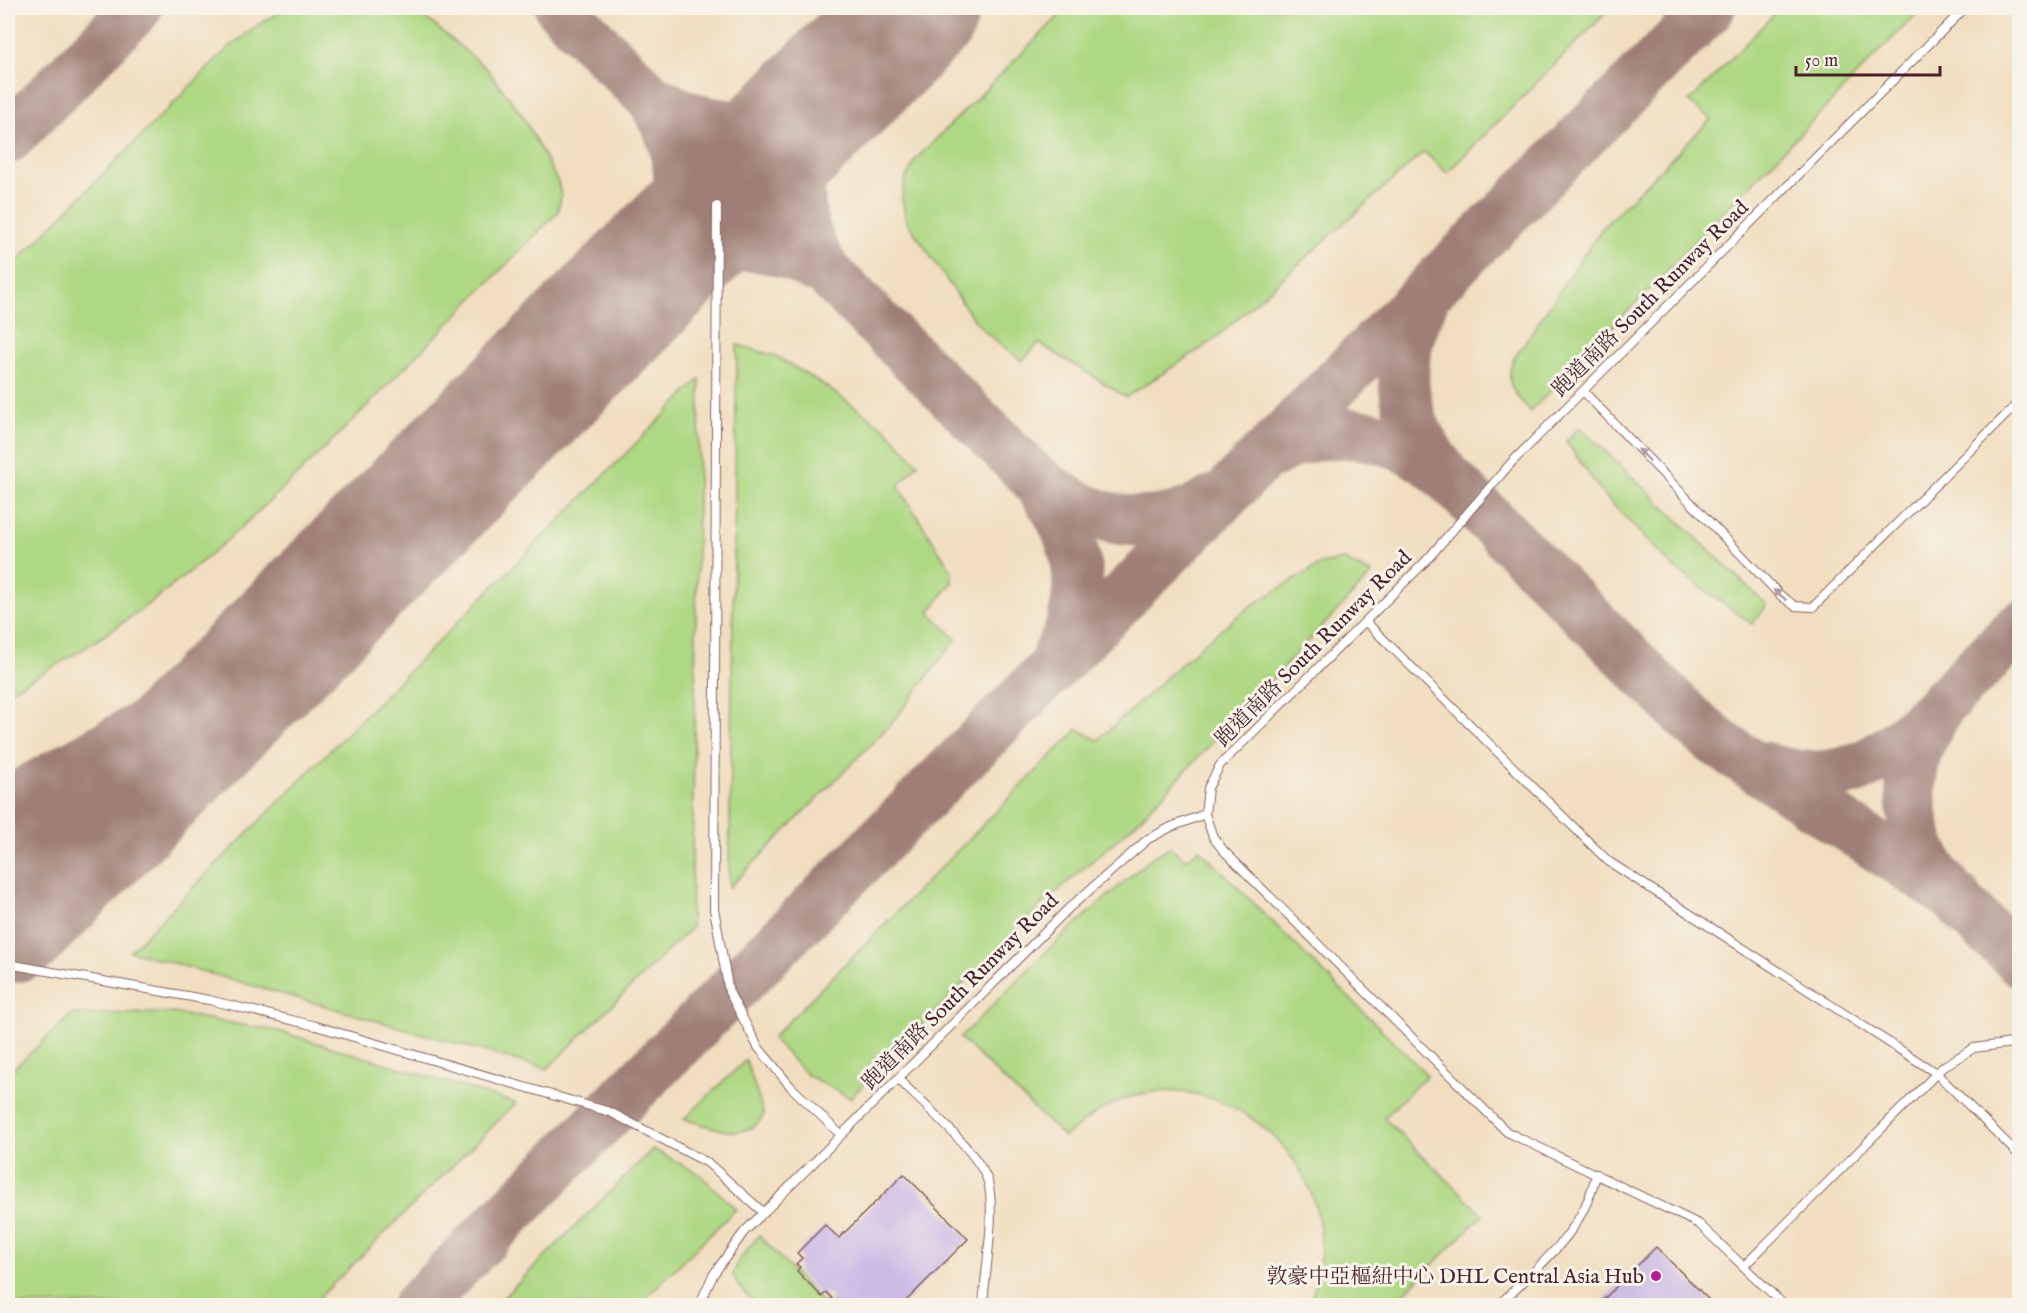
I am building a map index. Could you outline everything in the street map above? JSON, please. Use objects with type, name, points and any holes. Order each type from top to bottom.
[{"type":"lane","name":"跑道南路 South Runway Road","points":[[699,1305],[728,1252],[1042,933],[1148,839],[1171,826],[1205,814],[1208,788],[1220,765],[1366,622],[1445,540],[1511,463],[1965,8]]},
{"type":"lane","points":[[717,207],[714,909],[729,992],[758,1047],[791,1087],[841,1135]]},
{"type":"lane","points":[[1582,391],[1780,596],[1795,606],[1813,607],[2018,403]]},
{"type":"lane","points":[[1366,622],[1608,861],[1936,1073],[2019,1156]]},
{"type":"lane","points":[[1205,814],[1213,837],[1223,850],[1507,1132],[1699,1224],[1785,1305]]},
{"type":"lane","points":[[8,964],[209,1000],[316,1026],[610,1112],[708,1163],[764,1213]]},
{"type":"lane","points":[[1744,1266],[1936,1073],[1956,1056],[1974,1048],[2019,1042]]},
{"type":"lane","points":[[898,1079],[971,1154],[988,1181],[990,1210],[983,1305]]},
{"type":"lane","points":[[1498,1305],[1574,1229],[1592,1194],[1596,1174]]},
{"type":"green space","points":[[288,8],[408,8],[431,22],[487,69],[522,115],[558,182],[561,197],[558,212],[325,448],[242,527],[154,600],[107,633],[59,664],[8,691],[8,270],[228,48],[264,21]]},
{"type":"green space","points":[[1067,8],[1611,8],[1447,173],[1424,152],[1210,343],[1126,397],[1039,343],[1022,361],[985,332],[972,317],[906,220],[902,199],[905,180],[916,159]]},
{"type":"green space","points":[[1780,8],[1922,8],[1530,412],[1510,383],[1513,360],[1602,228],[1711,119],[1689,102]]},
{"type":"green space","points":[[737,345],[776,356],[825,386],[885,428],[918,464],[898,486],[952,571],[952,583],[929,612],[956,639],[893,722],[729,888]]},
{"type":"green space","points":[[700,379],[691,928],[547,1069],[130,951]]},
{"type":"green space","points":[[1580,427],[1767,605],[1752,624],[1672,566],[1602,493],[1566,441]]},
{"type":"green space","points":[[1344,560],[1372,574],[1136,823],[1039,907],[850,1098],[807,1075],[772,1038],[1078,729],[1098,740],[1203,644],[1252,605],[1321,564]]},
{"type":"green space","points":[[1170,847],[1186,860],[1199,849],[1427,1075],[1384,1118],[1483,1215],[1392,1305],[1309,1305],[1321,1253],[1319,1221],[1311,1192],[1297,1164],[1277,1140],[1254,1120],[1227,1105],[1199,1095],[1168,1091],[1138,1095],[1117,1102],[1089,1118],[1064,1137],[960,1038],[1056,942],[1152,857]]},
{"type":"green space","points":[[173,1013],[278,1031],[516,1103],[312,1305],[8,1305],[8,1074],[72,1014]]},
{"type":"green space","points":[[746,1060],[764,1115],[757,1124],[748,1129],[728,1131],[684,1119]]},
{"type":"green space","points":[[653,1149],[698,1173],[736,1209],[638,1305],[496,1305]]},
{"type":"green space","points":[[759,1235],[824,1305],[757,1305],[739,1287],[733,1275],[739,1260]]},
{"type":"building","points":[[904,1174],[968,1239],[901,1306],[832,1306],[828,1302],[832,1298],[826,1292],[822,1297],[797,1271],[800,1267],[796,1264],[802,1258],[797,1253],[825,1225],[839,1238]]},
{"type":"building","name":"敦豪中亞樞紐中心 DHL Central Asia Hub","points":[[1656,1247],[1715,1306],[1597,1306]]},
{"type":"taxiway","points":[[8,138],[137,8]]},
{"type":"taxiway","points":[[560,8],[1033,477],[1061,519],[1071,541],[1076,563],[1078,586],[1075,609],[1057,656]]},
{"type":"taxiway","points":[[417,1306],[1710,8]]},
{"type":"taxiway","points":[[663,104],[679,112],[711,122],[727,125],[760,123],[777,120],[819,102],[843,80]]},
{"type":"taxiway","points":[[821,263],[809,240],[802,217],[800,194],[802,172],[815,128],[839,85]]},
{"type":"taxiway","points":[[638,285],[653,267],[664,247],[673,225],[677,202],[679,178],[676,155],[670,133],[659,112]]},
{"type":"taxiway","points":[[632,291],[675,265],[720,249],[742,246],[765,248],[789,254],[813,267]]},
{"type":"taxiway","points":[[1424,299],[1407,345],[1404,388],[1415,429],[1441,470]]},
{"type":"taxiway","points":[[1270,454],[1291,443],[1313,437],[1358,434],[1401,446],[1422,457],[1441,471],[1694,723],[1717,742],[1956,898]]},
{"type":"taxiway","points":[[1039,481],[1080,506],[1101,515],[1122,520],[1167,519],[1212,501]]},
{"type":"taxiway","points":[[8,802],[164,714],[245,660],[321,604]]},
{"type":"taxiway","points":[[1763,767],[1793,774],[1819,776],[1844,772],[1866,764],[1908,736],[2020,626]]},
{"type":"taxiway","points":[[1935,715],[1916,756],[1912,777],[1911,800],[1920,844],[1929,864],[1942,883],[1969,913],[2020,961]]},
{"type":"runway","points":[[8,919],[915,8]]},
{"type":"place","name":"敦豪中亞樞紐中心 DHL Central Asia Hub","points":[[1656,1276]]}]
